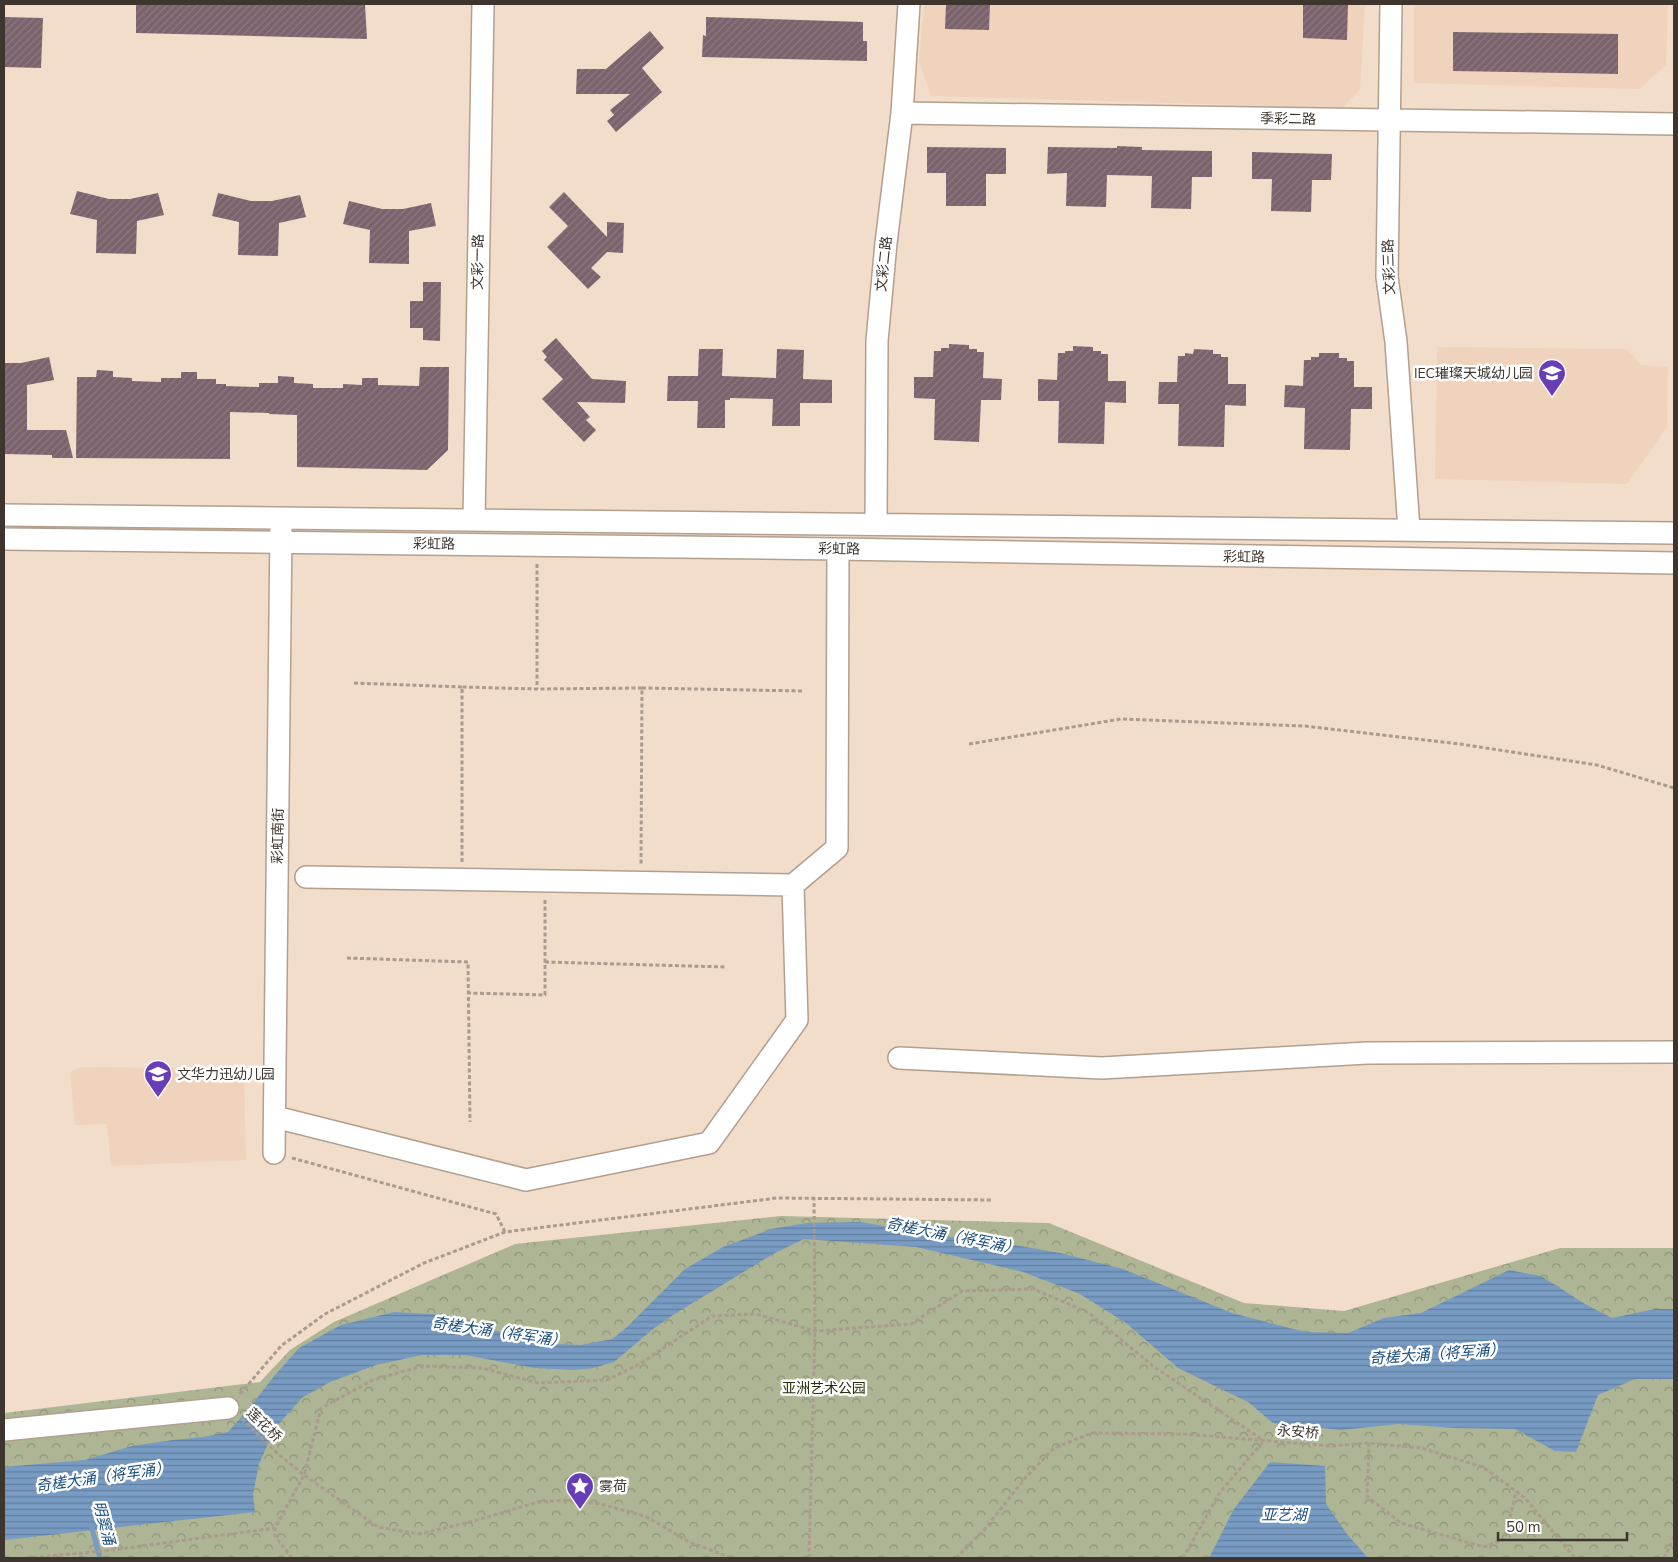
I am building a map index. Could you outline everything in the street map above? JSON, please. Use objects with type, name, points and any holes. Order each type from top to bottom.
[{"type":"street","name":"文彩一路","points":[[474,520],[483,4]]},
{"type":"street","name":"文彩二路","points":[[876,524],[877,341],[886,244],[902,113],[909,4]]},
{"type":"street","name":"文彩三路","points":[[1391,4],[1387,277],[1396,342],[1409,530]]},
{"type":"street","name":"季彩二路","points":[[902,113],[1674,124]]},
{"type":"street","name":"彩虹路","points":[[4,515],[1674,532]]},
{"type":"street","name":"彩虹南街","points":[[274,1153],[282,518]]},
{"type":"street","name":"彩虹路","points":[[4,539],[838,549],[1674,563]]},
{"type":"street","points":[[306,877],[794,886],[837,848],[838,549]]},
{"type":"street","points":[[275,1117],[526,1180],[709,1142],[797,1020],[794,886]]},
{"type":"street","points":[[898,1058],[1102,1068],[1367,1053],[1674,1052]]},
{"type":"street","points":[[4,1430],[235,1413]]},
{"type":"path","points":[[537,546],[538,689]]},
{"type":"path","points":[[354,683],[538,689],[803,690]]},
{"type":"path","points":[[462,687],[462,879]]},
{"type":"path","points":[[641,883],[642,688]]},
{"type":"path","points":[[969,744],[1121,719],[1305,726],[1460,744],[1597,765],[1674,788]]},
{"type":"path","points":[[467,992],[545,995],[546,881]]},
{"type":"path","points":[[348,958],[468,962],[470,1122]]},
{"type":"path","points":[[545,962],[725,967]]},
{"type":"path","points":[[274,1153],[496,1214],[505,1232]]},
{"type":"path","points":[[235,1413],[281,1346],[325,1314],[424,1263],[505,1232],[778,1198],[992,1200]]},
{"type":"path","points":[[810,1558],[815,1331],[814,1198]]},
{"type":"path","points":[[292,1558],[275,1536],[275,1528],[304,1475],[321,1408],[372,1380],[422,1366],[482,1368],[538,1383],[607,1380],[642,1363],[712,1316],[756,1314],[815,1331],[911,1324],[962,1291],[1034,1290],[1089,1313],[1153,1366],[1264,1441],[1220,1492],[1183,1558]]},
{"type":"path","name":"莲花桥","points":[[235,1413],[277,1453],[304,1475],[378,1527],[419,1534],[474,1521],[538,1502],[569,1500],[601,1504],[647,1517],[689,1542],[732,1558]]},
{"type":"path","name":"永安桥","points":[[956,1558],[984,1530],[1026,1477],[1054,1448],[1092,1434],[1184,1434],[1331,1446],[1369,1442],[1421,1448],[1483,1467],[1525,1498],[1575,1558]]},
{"type":"path","points":[[1369,1442],[1368,1496],[1401,1523],[1484,1547],[1505,1540],[1516,1491]]},
{"type":"path","points":[[27,1558],[104,1551],[275,1528]]},
{"type":"path","points":[[1664,1558],[1674,1537]]},
{"type":"shaded area","points":[[924,4],[1365,4],[1360,90],[1342,108],[931,96],[919,61]]},
{"type":"shaded area","points":[[1414,4],[1668,4],[1666,65],[1639,89],[1414,83]]},
{"type":"shaded area","name":"IEC璀璨天城幼儿园","points":[[1437,347],[1627,349],[1641,365],[1668,367],[1667,427],[1627,484],[1435,479]]},
{"type":"shaded area","name":"文华力迅幼儿园","points":[[81,1067],[244,1069],[246,1160],[111,1166],[107,1124],[75,1125],[70,1072]]},
{"type":"green space","name":"亚洲艺术公园","points":[[781,1216],[1049,1223],[1244,1303],[1344,1311],[1560,1248],[1674,1248],[1674,1558],[4,1558],[4,1413],[260,1382],[290,1350],[334,1322],[515,1244]]},
{"type":"water","name":"奇槎大涌（将军涌）","points":[[860,1222],[1060,1253],[1123,1269],[1232,1313],[1305,1332],[1348,1333],[1384,1318],[1421,1313],[1509,1270],[1541,1276],[1585,1304],[1612,1318],[1655,1309],[1674,1309],[1674,1379],[1635,1379],[1598,1395],[1576,1452],[1555,1451],[1515,1429],[1454,1428],[1399,1424],[1341,1430],[1273,1423],[1248,1402],[1178,1368],[1126,1323],[1080,1294],[1023,1272],[916,1247],[804,1239],[773,1254],[673,1315],[653,1329],[614,1362],[593,1368],[574,1370],[534,1368],[465,1355],[422,1355],[376,1365],[330,1382],[303,1397],[275,1428],[259,1464],[253,1494],[255,1512],[4,1540],[4,1467],[85,1460],[132,1446],[228,1432],[299,1348],[341,1325],[394,1312],[446,1315],[529,1341],[581,1345],[612,1339],[626,1328],[685,1269],[723,1247],[771,1229],[807,1223]]},
{"type":"water","name":"亚艺湖","points":[[1270,1462],[1325,1466],[1326,1504],[1347,1534],[1368,1558],[1209,1558],[1234,1509]]},
{"type":"building","points":[[136,4],[365,4],[367,39],[136,33]]},
{"type":"building","points":[[946,4],[990,4],[989,30],[945,29]]},
{"type":"building","points":[[1303,4],[1348,4],[1347,40],[1303,38]]},
{"type":"building","points":[[4,17],[43,18],[41,68],[4,67]]},
{"type":"building","points":[[706,17],[863,22],[863,41],[867,41],[867,61],[702,57],[703,35],[706,36]]},
{"type":"building","points":[[650,31],[664,48],[642,68],[662,92],[616,132],[607,121],[614,115],[610,110],[630,94],[576,94],[577,69],[606,69]]},
{"type":"building","points":[[1453,32],[1618,34],[1618,74],[1453,71]]},
{"type":"building","points":[[1117,146],[1142,147],[1142,150],[1212,151],[1212,177],[1192,177],[1191,209],[1151,208],[1152,176],[1107,175],[1106,207],[1066,206],[1067,173],[1047,174],[1048,147],[1117,148]]},
{"type":"building","points":[[927,147],[1006,148],[1006,174],[986,174],[986,206],[946,206],[946,173],[927,173]]},
{"type":"building","points":[[1252,152],[1332,154],[1331,180],[1312,180],[1311,212],[1271,211],[1272,179],[1252,179]]},
{"type":"building","points":[[77,191],[109,199],[130,199],[158,193],[164,215],[137,221],[136,254],[96,253],[97,220],[70,214]]},
{"type":"building","points":[[564,192],[607,237],[607,222],[624,223],[623,253],[607,252],[591,268],[601,277],[588,289],[547,247],[568,226],[549,207]]},
{"type":"building","points":[[218,193],[251,201],[272,201],[300,195],[306,217],[279,223],[278,256],[238,255],[239,222],[212,216]]},
{"type":"building","points":[[349,201],[382,209],[403,209],[431,203],[436,226],[409,231],[409,264],[369,263],[370,230],[343,224]]},
{"type":"building","points":[[423,282],[441,282],[440,341],[423,340],[423,328],[410,328],[410,301],[423,301]]},
{"type":"building","points":[[556,338],[592,379],[626,381],[625,403],[577,402],[590,417],[586,420],[596,430],[584,442],[542,399],[563,379],[544,360],[547,357],[542,351]]},
{"type":"building","points":[[949,344],[969,345],[969,349],[977,349],[977,352],[984,352],[983,378],[1002,379],[1001,400],[981,400],[979,442],[934,440],[935,399],[914,398],[914,377],[933,377],[934,351],[941,351],[941,348],[949,348]]},
{"type":"building","points":[[1073,346],[1093,347],[1093,351],[1101,351],[1101,354],[1108,354],[1108,381],[1126,381],[1126,403],[1105,402],[1104,444],[1058,443],[1059,401],[1038,401],[1038,379],[1057,380],[1058,353],[1073,351]]},
{"type":"building","points":[[699,349],[723,349],[722,376],[776,378],[777,349],[804,350],[803,379],[832,380],[832,403],[800,403],[800,426],[772,426],[773,399],[730,398],[730,400],[725,400],[725,428],[697,428],[698,401],[667,401],[668,376],[698,376]]},
{"type":"building","points":[[1194,349],[1213,350],[1213,354],[1221,354],[1221,357],[1228,357],[1228,384],[1246,384],[1246,406],[1225,405],[1224,447],[1178,446],[1179,404],[1158,404],[1159,382],[1177,382],[1178,356],[1185,356],[1185,353],[1193,354]]},
{"type":"building","points":[[1319,353],[1339,353],[1339,358],[1347,358],[1347,361],[1354,361],[1354,387],[1372,387],[1372,409],[1351,409],[1350,450],[1304,449],[1305,408],[1284,407],[1285,385],[1303,386],[1304,360],[1311,360],[1311,357],[1319,357]]},
{"type":"building","points":[[49,357],[54,380],[27,385],[27,430],[66,430],[73,458],[52,458],[52,455],[4,454],[4,363],[21,363]]},
{"type":"building","points":[[420,367],[449,367],[448,450],[427,470],[297,467],[297,415],[269,413],[230,412],[230,459],[76,458],[77,377],[96,377],[97,370],[113,371],[113,377],[132,378],[132,381],[161,382],[161,378],[181,378],[181,372],[197,372],[197,379],[216,379],[216,384],[226,384],[226,386],[259,387],[259,383],[278,383],[278,376],[294,377],[294,383],[313,384],[313,388],[343,388],[343,384],[362,385],[362,378],[378,378],[378,385],[419,386]]},
{"type":"waterway","name":"明窦涌","points":[[91,1525],[100,1558]]},
{"type":"place","name":"IEC璀璨天城幼儿园","points":[[1552,397]]},
{"type":"place","name":"文华力迅幼儿园","points":[[158,1098]]},
{"type":"place","name":"雾荷","points":[[580,1510]]}]
